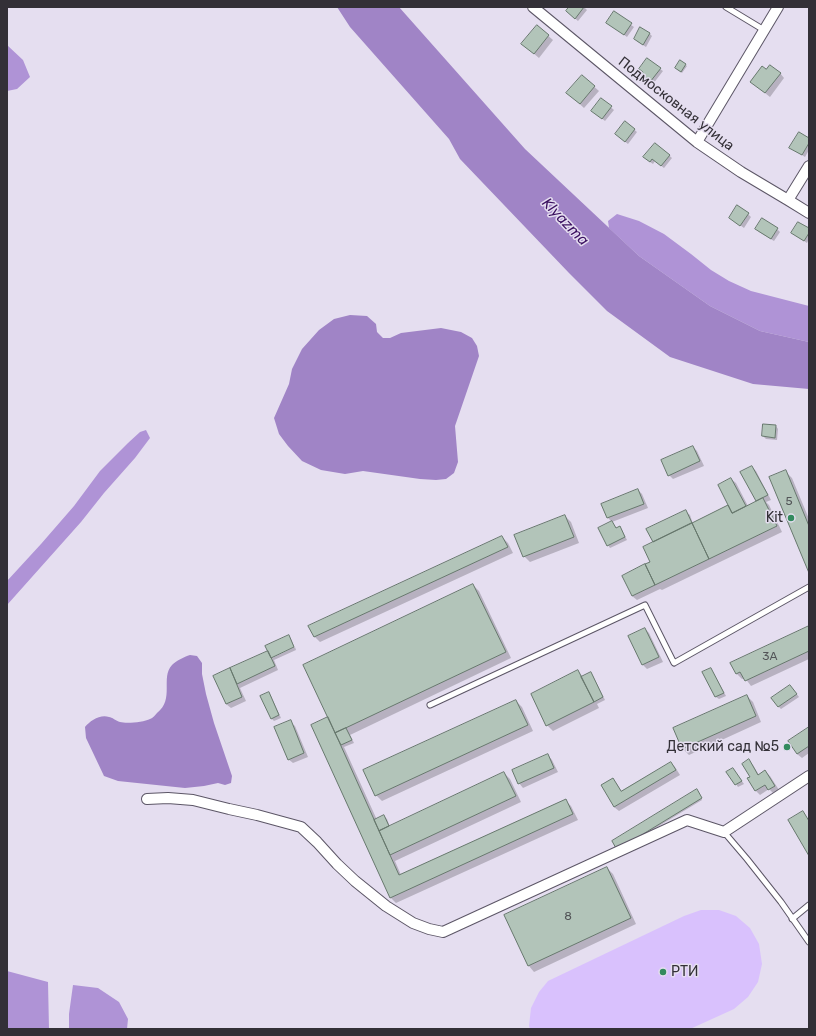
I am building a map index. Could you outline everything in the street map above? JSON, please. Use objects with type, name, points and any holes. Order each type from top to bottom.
[{"type":"street","name":"Подмосковная улица","points":[[533,7],[697,142],[741,172],[809,213]]},
{"type":"street","points":[[697,142],[778,7]]},
{"type":"street","points":[[788,200],[809,166]]},
{"type":"street","points":[[147,799],[168,798],[193,800],[301,827],[317,842],[336,864],[386,906],[413,923],[429,930],[443,932],[687,820],[724,832],[809,776]]},
{"type":"lane","points":[[726,7],[764,30]]},
{"type":"lane","points":[[430,705],[645,605],[674,663],[809,587]]},
{"type":"lane","points":[[724,832],[781,902],[809,942]]},
{"type":"lane","points":[[792,919],[809,905]]},
{"type":"shaded area","points":[[7,45],[23,60],[30,77],[17,89],[7,91]]},
{"type":"shaded area","points":[[617,214],[639,221],[664,234],[711,270],[729,281],[751,291],[809,306],[809,342],[760,331],[710,306],[639,256],[609,228],[608,221]]},
{"type":"shaded area","points":[[146,430],[150,438],[135,458],[81,522],[7,605],[7,581],[74,506],[100,471],[140,432]]},
{"type":"shaded area","name":"РТИ","points":[[701,910],[719,910],[736,916],[750,928],[759,944],[762,964],[758,982],[748,997],[734,1009],[690,1029],[530,1029],[531,1008],[539,992],[548,981],[684,916]]},
{"type":"shaded area","points":[[7,971],[48,982],[49,1029],[7,1029]]},
{"type":"shaded area","points":[[73,985],[98,988],[119,1002],[128,1019],[127,1029],[69,1029],[69,1014]]},
{"type":"water","name":"Klyazma","points":[[337,7],[399,7],[525,149],[639,256],[710,306],[760,331],[809,342],[809,389],[753,384],[670,357],[607,311],[460,159],[449,139],[350,27]]},
{"type":"water","points":[[350,315],[367,316],[376,324],[377,332],[383,338],[390,338],[401,333],[441,328],[461,332],[472,338],[477,346],[479,356],[455,426],[458,462],[454,473],[446,479],[420,479],[363,471],[345,474],[321,470],[302,461],[279,434],[274,418],[289,384],[292,369],[302,349],[319,330],[334,319]]},
{"type":"water","points":[[190,655],[197,656],[202,663],[202,674],[206,694],[232,776],[231,783],[225,785],[218,783],[185,788],[118,781],[104,776],[86,738],[85,727],[92,720],[102,716],[110,717],[123,723],[144,721],[152,718],[162,707],[165,701],[167,676],[172,665]]},
{"type":"building","points":[[569,7],[584,7],[575,19],[566,11]]},
{"type":"building","points":[[614,11],[632,23],[624,35],[606,23]]},
{"type":"building","points":[[537,25],[549,35],[534,54],[521,44]]},
{"type":"building","points":[[640,27],[650,33],[643,45],[634,39]]},
{"type":"building","points":[[647,58],[661,68],[650,82],[641,75],[643,72],[639,69]]},
{"type":"building","points":[[680,60],[686,64],[681,72],[675,68]]},
{"type":"building","points":[[770,65],[781,73],[765,93],[750,82],[762,66],[766,69]]},
{"type":"building","points":[[582,75],[595,86],[580,104],[566,93]]},
{"type":"building","points":[[601,98],[612,106],[602,119],[591,111]]},
{"type":"building","points":[[625,121],[635,129],[625,142],[615,134]]},
{"type":"building","points":[[799,132],[809,138],[809,143],[802,155],[789,148]]},
{"type":"building","points":[[655,143],[670,155],[661,166],[652,159],[650,162],[643,157]]},
{"type":"building","points":[[737,205],[749,213],[740,226],[729,218]]},
{"type":"building","points":[[762,218],[778,228],[771,239],[755,229]]},
{"type":"building","points":[[798,222],[809,228],[809,233],[804,241],[791,233]]},
{"type":"building","points":[[763,424],[776,425],[775,438],[762,436]]},
{"type":"building","points":[[693,446],[700,461],[668,476],[661,460]]},
{"type":"building","points":[[752,466],[768,495],[756,501],[740,472]]},
{"type":"building","points":[[786,470],[809,526],[809,573],[769,477]]},
{"type":"building","points":[[731,478],[746,506],[732,513],[718,485]]},
{"type":"building","points":[[638,489],[644,504],[607,518],[601,504]]},
{"type":"building","points":[[763,498],[777,526],[709,559],[692,523],[728,505],[732,513]]},
{"type":"building","points":[[686,510],[692,523],[653,542],[646,529]]},
{"type":"building","points":[[565,515],[574,537],[523,557],[514,535]]},
{"type":"building","points":[[612,521],[616,528],[620,526],[625,537],[607,546],[598,528]]},
{"type":"building","points":[[692,523],[709,559],[655,585],[645,564],[650,562],[643,547]]},
{"type":"building","points":[[502,536],[508,547],[314,637],[308,626]]},
{"type":"building","points":[[645,564],[655,585],[632,596],[622,576]]},
{"type":"building","points":[[473,584],[506,652],[335,733],[303,665]]},
{"type":"building","points":[[809,626],[809,651],[745,681],[740,672],[736,674],[730,663]]},
{"type":"building","points":[[645,628],[659,657],[642,665],[628,636]]},
{"type":"building","points":[[289,635],[294,647],[271,658],[265,646]]},
{"type":"building","points":[[268,651],[275,666],[237,684],[230,668]]},
{"type":"building","points":[[230,668],[242,697],[226,704],[213,676]]},
{"type":"building","points":[[711,668],[724,693],[715,697],[702,672]]},
{"type":"building","points":[[578,670],[594,702],[546,726],[531,694]]},
{"type":"building","points":[[591,672],[603,697],[594,702],[581,677]]},
{"type":"building","points":[[790,685],[797,694],[778,707],[771,698]]},
{"type":"building","points":[[269,692],[279,715],[271,719],[260,696]]},
{"type":"building","points":[[747,695],[756,716],[682,749],[673,728]]},
{"type":"building","points":[[516,700],[528,725],[375,796],[363,770]]},
{"type":"building","points":[[328,717],[399,875],[566,799],[573,814],[390,898],[311,725]]},
{"type":"building","points":[[291,720],[304,753],[288,760],[274,727]]},
{"type":"building","points":[[809,727],[809,746],[797,754],[788,741]]},
{"type":"building","points":[[346,728],[352,740],[341,745],[335,733]]},
{"type":"building","points":[[548,754],[554,768],[518,784],[512,770]]},
{"type":"building","points":[[749,759],[758,775],[765,770],[775,786],[768,790],[765,785],[755,791],[747,778],[750,777],[742,764]]},
{"type":"building","points":[[671,762],[676,770],[614,807],[601,785],[613,778],[621,791]]},
{"type":"building","points":[[733,768],[742,781],[735,785],[726,772]]},
{"type":"building","points":[[504,772],[516,796],[390,855],[379,831]]},
{"type":"building","points":[[697,789],[702,798],[617,850],[612,841]]},
{"type":"building","points":[[803,811],[809,821],[809,856],[788,820]]},
{"type":"building","points":[[384,815],[389,826],[379,831],[374,820]]},
{"type":"building","points":[[607,867],[631,918],[528,966],[504,915]]},
{"type":"place","name":"Kit","points":[[791,518]]},
{"type":"place","name":"Детский сад №5","points":[[787,747]]},
{"type":"place","name":"РТИ","points":[[663,972]]}]
